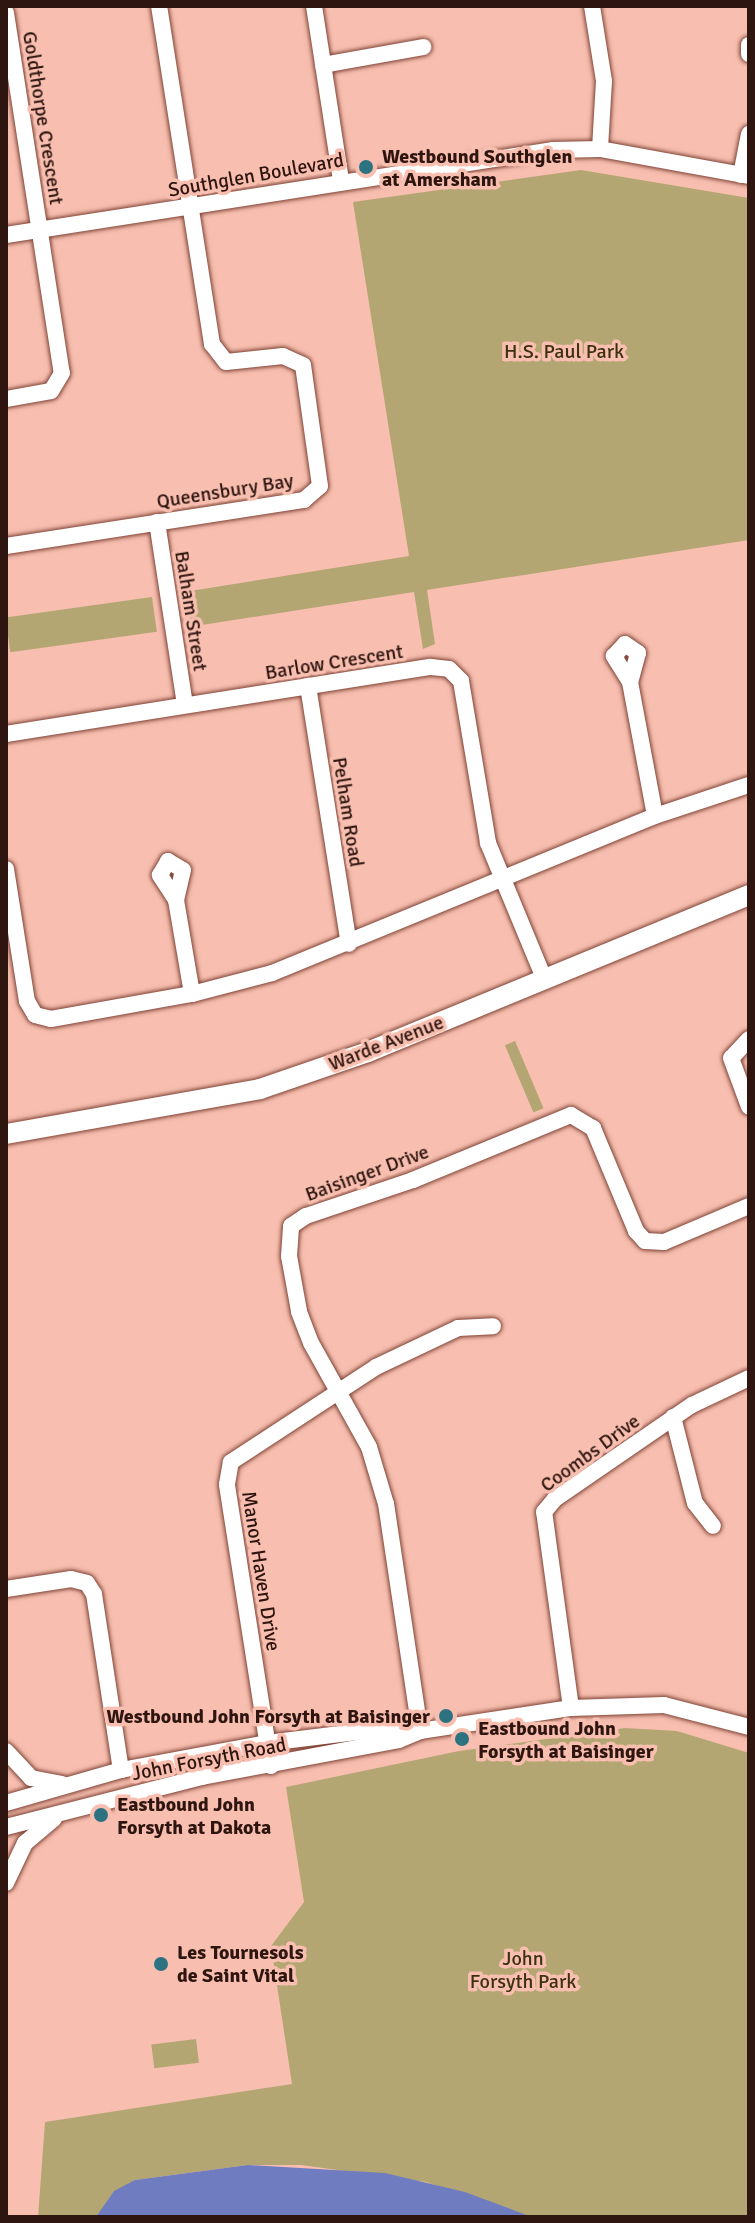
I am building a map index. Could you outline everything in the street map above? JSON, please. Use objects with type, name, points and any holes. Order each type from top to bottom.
[{"type":"main road","name":"Warde Avenue","points":[[6,1134],[260,1089],[368,1052],[749,895]]},
{"type":"street","points":[[159,6],[190,207]]},
{"type":"street","points":[[314,6],[341,181]]},
{"type":"street","points":[[592,6],[604,81],[600,149]]},
{"type":"street","name":"Goldthorpe Crescent","points":[[6,13],[40,230]]},
{"type":"street","points":[[749,45],[749,54]]},
{"type":"street","points":[[323,65],[423,47]]},
{"type":"street","points":[[745,176],[749,134]]},
{"type":"street","name":"Southglen Boulevard","points":[[6,235],[553,150],[600,149],[745,176]]},
{"type":"street","name":"Queensbury Bay","points":[[6,546],[304,500],[321,482],[303,365],[283,356],[232,363],[215,352],[190,207]]},
{"type":"street","points":[[6,399],[51,391],[62,373],[40,230]]},
{"type":"street","name":"Balham Street","points":[[157,522],[185,705]]},
{"type":"street","name":"Barlow Crescent","points":[[6,734],[437,666],[456,674],[484,826],[502,880],[544,978]]},
{"type":"street","points":[[630,682],[655,816]]},
{"type":"street","name":"Pelham Road","points":[[308,686],[349,944]]},
{"type":"street","points":[[6,869],[27,1001],[35,1015],[51,1019],[192,994],[349,944],[655,816],[749,785]]},
{"type":"street","points":[[176,900],[192,994]]},
{"type":"street","points":[[749,1039],[731,1058],[749,1107]]},
{"type":"street","name":"Baisinger Drive","points":[[420,1731],[386,1504],[369,1447],[311,1343],[294,1292],[289,1236],[298,1219],[413,1180],[571,1115],[593,1128],[636,1231],[645,1241],[664,1242],[749,1206]]},
{"type":"street","name":"Manor Haven Drive","points":[[271,1766],[227,1473],[241,1452],[337,1389],[458,1328],[493,1326]]},
{"type":"street","name":"Coombs Drive","points":[[571,1708],[544,1512],[673,1417],[749,1378]]},
{"type":"street","points":[[673,1417],[695,1503],[713,1526]]},
{"type":"street","name":"John Forsyth Road","points":[[6,1589],[71,1579],[87,1583],[94,1594],[121,1770]]},
{"type":"street","name":"John Forsyth Road","points":[[6,1827],[202,1777],[399,1740],[420,1731],[571,1708],[664,1705],[749,1727]]},
{"type":"street","name":"John Forsyth Road","points":[[6,1803],[121,1770],[267,1743],[397,1727],[420,1731]]},
{"type":"street","points":[[6,1751],[31,1778],[76,1785]]},
{"type":"street","points":[[6,1883],[25,1843],[64,1812]]},
{"type":"green space","name":"H.S. Paul Park","points":[[581,170],[749,198],[749,540],[427,590],[435,644],[423,649],[414,592],[189,627],[184,592],[409,556],[353,202]]},
{"type":"green space","points":[[152,597],[157,632],[10,652],[6,618]]},
{"type":"green space","points":[[515,1041],[544,1108],[533,1112],[505,1045]]},
{"type":"green space","name":"John Forsyth Park","points":[[625,1728],[677,1731],[749,1753],[749,2217],[532,2217],[426,2182],[301,2165],[248,2165],[135,2180],[96,2217],[38,2217],[45,2122],[292,2084],[271,1946],[304,1902],[286,1787],[459,1751]]},
{"type":"green space","points":[[196,2039],[199,2063],[154,2068],[151,2044]]},
{"type":"water","points":[[248,2165],[385,2173],[465,2192],[532,2217],[96,2217],[114,2191],[135,2180]]},
{"type":"place","name":"Westbound Southglen at Amersham","points":[[366,167]]},
{"type":"place","name":"Westbound John Forsyth at Baisinger","points":[[446,1716]]},
{"type":"place","name":"Eastbound John Forsyth at Baisinger","points":[[462,1739]]},
{"type":"place","name":"Eastbound John Forsyth at Dakota","points":[[101,1815]]},
{"type":"place","name":"Les Tournesols de Saint Vital","points":[[161,1964]]}]
